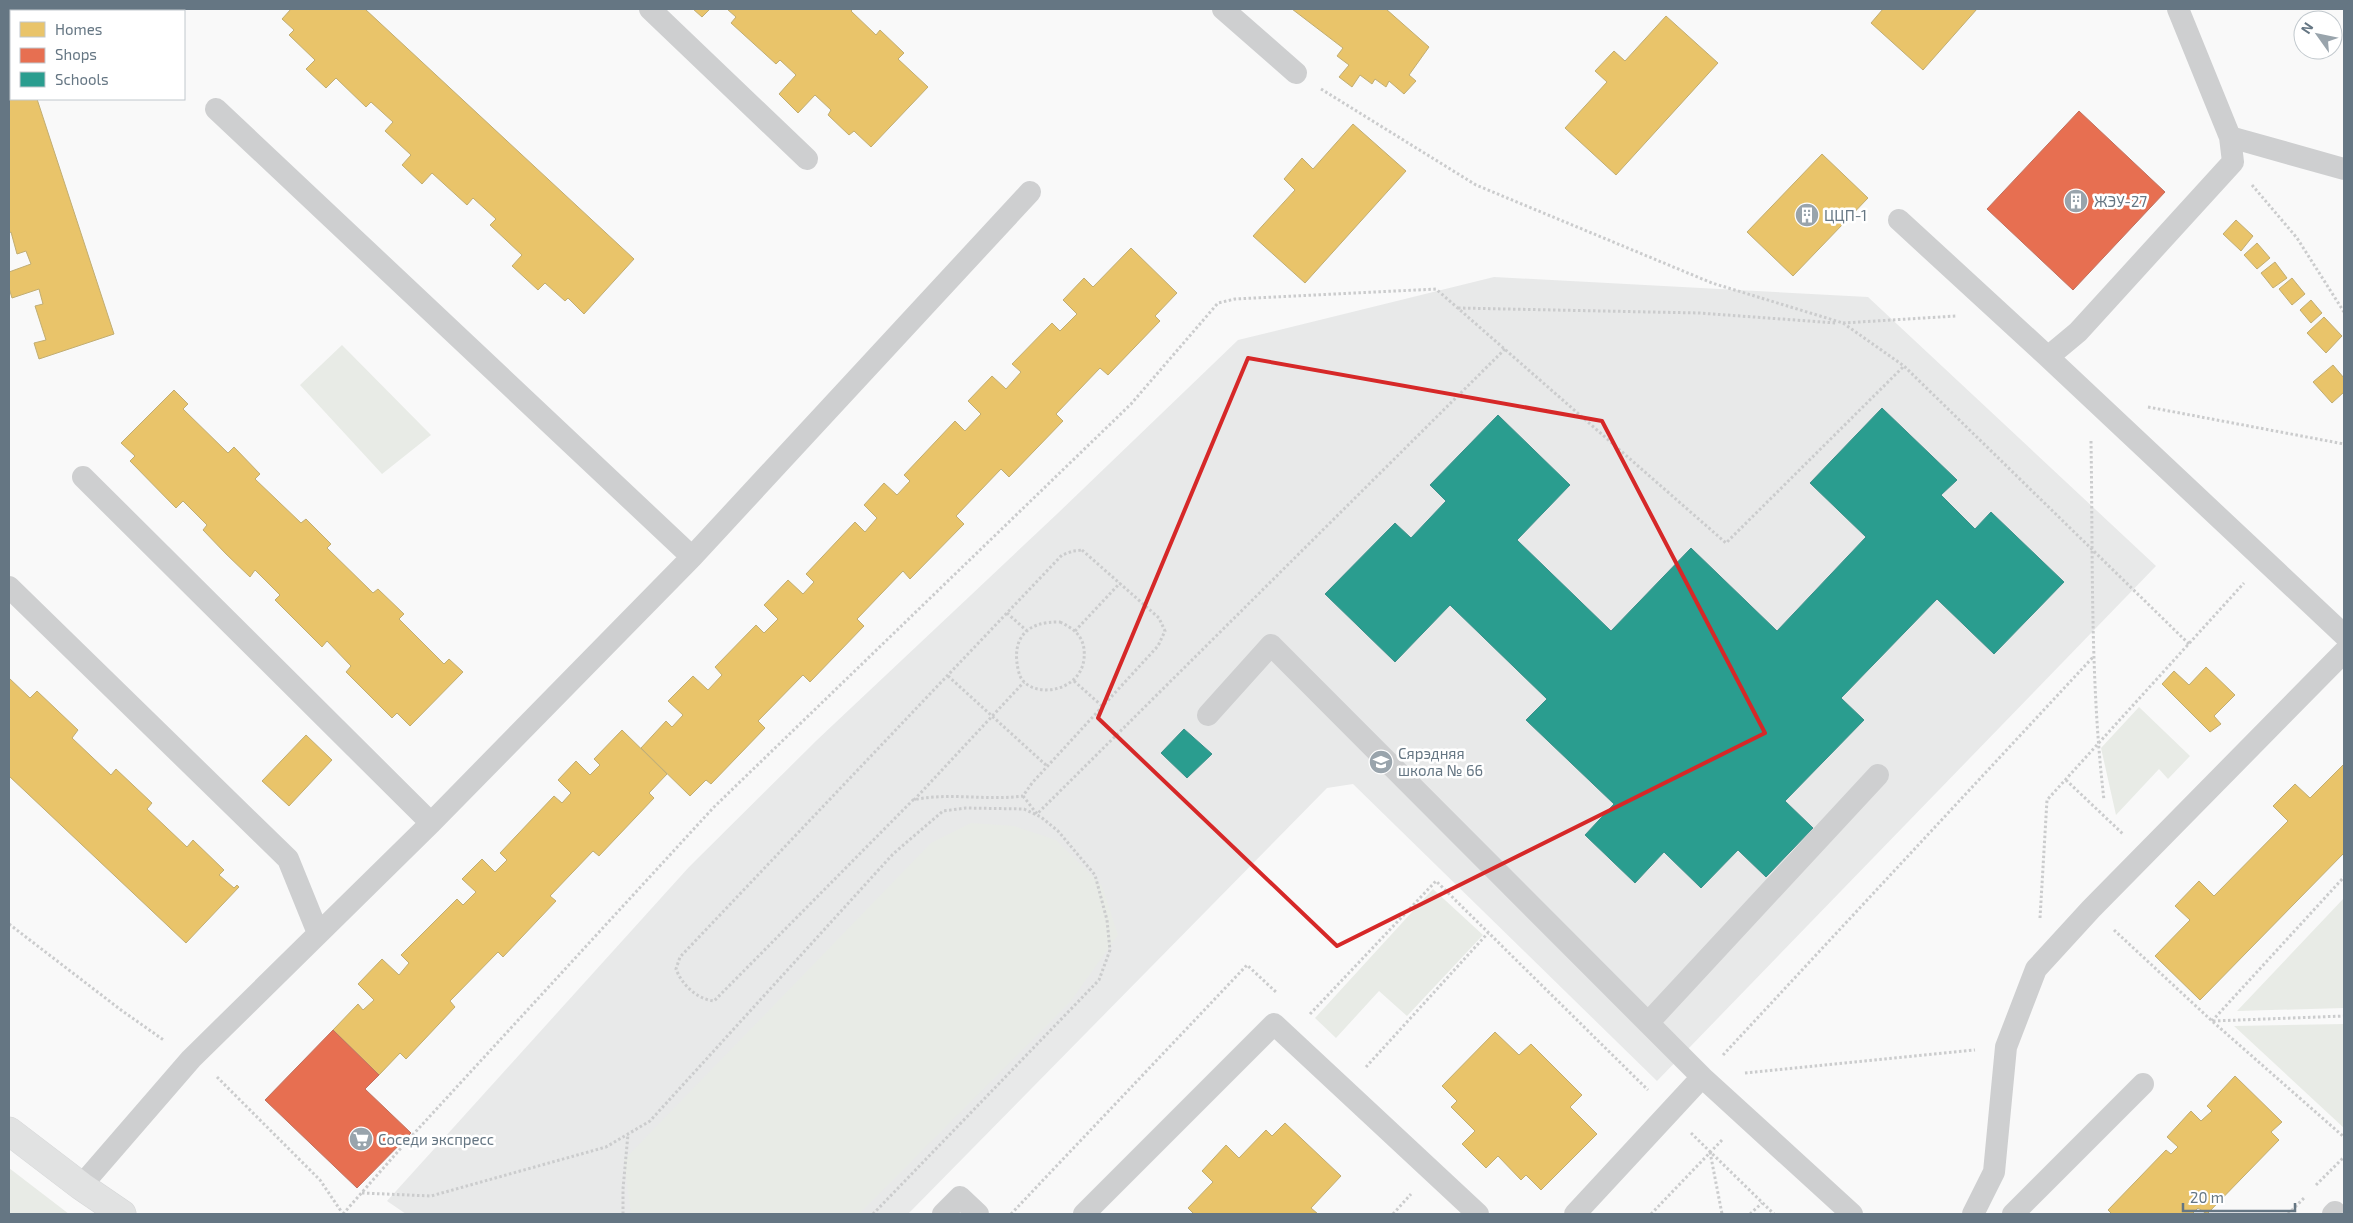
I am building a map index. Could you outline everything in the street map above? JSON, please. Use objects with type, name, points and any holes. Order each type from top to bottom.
[{"type":"street","points":[[9,1131],[81,1186],[122,1214]]},
{"type":"lane","points":[[650,9],[807,160]]},
{"type":"lane","points":[[1223,9],[1296,73]]},
{"type":"lane","points":[[2048,357],[2078,332],[2233,162],[2230,137],[2178,9]]},
{"type":"lane","points":[[216,109],[692,557]]},
{"type":"lane","points":[[2230,137],[2344,169]]},
{"type":"lane","points":[[81,1186],[191,1058],[431,823],[692,557],[1030,192]]},
{"type":"lane","points":[[1899,220],[2002,313],[2344,635]]},
{"type":"lane","points":[[82,477],[431,823]]},
{"type":"lane","points":[[9,587],[288,859],[318,933]]},
{"type":"lane","points":[[1208,715],[1270,644],[1702,1077],[1852,1214]]},
{"type":"lane","points":[[1973,1214],[1994,1172],[2006,1047],[2036,969],[2091,909],[2344,652]]},
{"type":"lane","points":[[1648,1023],[1878,775]]},
{"type":"lane","points":[[1084,1214],[1274,1024],[1478,1214]]},
{"type":"lane","points":[[1575,1214],[1702,1077]]},
{"type":"lane","points":[[2013,1214],[2143,1084]]},
{"type":"lane","points":[[943,1214],[960,1197],[978,1214]]},
{"type":"lane","points":[[2333,1214],[2335,1212],[2337,1214]]},
{"type":"path","points":[[1296,73],[1476,186],[1712,283],[1843,323],[1904,366],[2189,644]]},
{"type":"path","points":[[2233,162],[2297,238],[2344,312]]},
{"type":"path","points":[[343,1214],[408,1140],[714,808],[1131,404],[1218,302],[1235,299],[1436,289],[1726,543],[1904,366]]},
{"type":"path","points":[[1457,308],[1699,312],[1843,323],[2002,313]]},
{"type":"path","points":[[1037,814],[1505,349]]},
{"type":"path","points":[[2104,800],[2097,744],[2090,396],[2344,444]]},
{"type":"path","points":[[913,800],[928,796],[1008,798],[1023,796],[1047,766],[1158,646],[1166,631],[1159,618],[1082,550],[1062,555],[680,957],[676,969],[680,979],[704,1000],[714,1000],[913,800],[1024,682]]},
{"type":"path","points":[[2036,969],[2047,800],[2264,560]]},
{"type":"path","points":[[1075,631],[1120,583]]},
{"type":"path","points":[[1007,614],[1027,631]]},
{"type":"path","points":[[1040,622],[1060,622],[1075,631],[1083,644],[1084,661],[1082,671],[1074,681],[1056,689],[1032,688],[1024,682],[1018,668],[1017,653],[1027,631],[1040,622]]},
{"type":"path","points":[[1702,1077],[2094,656]]},
{"type":"path","points":[[948,676],[1047,766]]},
{"type":"path","points":[[1074,681],[1102,706]]},
{"type":"path","points":[[2066,780],[2144,855]]},
{"type":"path","points":[[873,1214],[1098,980],[1110,950],[1107,920],[1095,875],[1058,831],[1037,814],[1023,796]]},
{"type":"path","points":[[361,1193],[431,1196],[606,1147],[650,1121],[893,854],[943,811],[966,808],[1024,809],[1037,814]]},
{"type":"path","points":[[2212,1021],[2344,877]]},
{"type":"path","points":[[1306,1018],[1436,881],[1774,1214]]},
{"type":"path","points":[[2091,909],[2212,1021],[2344,1138]]},
{"type":"path","points":[[1362,1072],[1488,933]]},
{"type":"path","points":[[1011,1214],[1246,965],[1283,998]]},
{"type":"path","points":[[2212,1021],[2344,1016]]},
{"type":"path","points":[[1702,1077],[2006,1047]]},
{"type":"path","points":[[1651,1214],[1746,1117]]},
{"type":"path","points":[[623,1214],[623,1189],[628,1133]]},
{"type":"path","points":[[1710,1152],[1722,1214]]},
{"type":"path","points":[[1750,1214],[1762,1203]]},
{"type":"highlighted area","points":[[1248,358],[1602,421],[1765,733],[1337,946],[1098,718]]},
{"type":"shaded area","name":"Сярэдняя школа № 66","points":[[1494,277],[1868,297],[2156,566],[1657,1081],[1353,784],[1327,788],[908,1214],[406,1214],[387,1201],[689,867],[817,740],[1238,340]]},
{"type":"shaded area","points":[[342,345],[431,435],[382,474],[300,385]]},
{"type":"shaded area","points":[[2139,707],[2190,756],[2168,779],[2159,769],[2116,815],[2101,748]]},
{"type":"shaded area","points":[[971,823],[1014,826],[1056,840],[1102,886],[1118,935],[1070,1002],[859,1214],[631,1214],[624,1160],[931,843]]},
{"type":"shaded area","points":[[1433,889],[1483,935],[1407,1016],[1379,991],[1336,1038],[1315,1018]]},
{"type":"shaded area","points":[[2344,898],[2344,1008],[2237,1011]]},
{"type":"shaded area","points":[[2344,1024],[2344,1128],[2234,1026]]},
{"type":"shaded area","points":[[9,1168],[69,1214],[9,1214]]},
{"type":"building: Homes","points":[[291,9],[365,9],[634,259],[584,314],[568,298],[565,301],[545,283],[538,290],[512,266],[522,255],[490,225],[496,219],[473,198],[467,205],[432,173],[422,184],[402,165],[411,155],[385,131],[393,122],[371,102],[366,107],[336,78],[326,88],[306,69],[315,60],[289,35],[294,30],[282,19]]},
{"type":"building: Homes","points":[[693,9],[710,9],[702,17]]},
{"type":"building: Homes","points":[[727,9],[853,9],[851,11],[876,35],[880,30],[904,53],[898,59],[928,87],[871,147],[854,131],[849,135],[828,115],[831,110],[815,95],[798,113],[779,94],[796,75],[780,60],[776,64],[731,23],[736,17]]},
{"type":"building: Homes","points":[[1292,9],[1386,9],[1429,47],[1409,75],[1416,81],[1404,94],[1389,81],[1386,87],[1375,79],[1372,84],[1360,75],[1352,87],[1339,77],[1349,65],[1337,56],[1343,48]]},
{"type":"building: Homes","points":[[1883,9],[1977,9],[1923,70],[1871,23]]},
{"type":"building: Homes","points":[[9,14],[10,100],[37,100],[114,334],[39,359],[34,343],[46,340],[35,306],[43,304],[39,289],[12,298],[9,288],[9,272],[31,264],[26,251],[17,254],[11,232],[9,233]]},
{"type":"building: Homes","points":[[1666,16],[1718,63],[1616,175],[1565,128],[1607,82],[1595,71],[1614,51],[1625,61]]},
{"type":"building: Homes","points":[[1353,124],[1406,171],[1305,283],[1253,236],[1295,190],[1284,179],[1302,158],[1313,169]]},
{"type":"building: Homes","name":"ЦЦП-1","points":[[1822,154],[1868,198],[1793,276],[1747,232]]},
{"type":"building: Homes","points":[[2236,220],[2253,236],[2241,251],[2223,234]]},
{"type":"building: Homes","points":[[2257,243],[2270,258],[2257,269],[2244,255]]},
{"type":"building: Homes","points":[[1131,248],[1177,293],[1155,316],[1160,321],[1108,375],[1100,368],[1056,414],[1063,421],[1009,477],[1001,469],[956,516],[964,524],[910,579],[903,571],[857,619],[864,626],[810,682],[803,675],[758,721],[765,728],[711,784],[706,780],[690,796],[641,748],[666,721],[672,727],[683,715],[668,701],[693,676],[708,690],[722,675],[715,667],[756,625],[764,633],[778,619],[764,605],[788,580],[803,594],[814,582],[806,574],[855,522],[865,532],[877,518],[864,505],[884,483],[897,495],[910,481],[904,475],[955,421],[965,431],[981,414],[968,401],[992,376],[1006,389],[1021,372],[1012,364],[1052,323],[1060,331],[1077,314],[1063,300],[1084,278],[1093,287]]},
{"type":"building: Homes","points":[[2275,262],[2287,278],[2273,288],[2261,273]]},
{"type":"building: Homes","points":[[2292,278],[2305,294],[2292,305],[2279,289]]},
{"type":"building: Homes","points":[[2311,300],[2322,313],[2311,323],[2300,310]]},
{"type":"building: Homes","points":[[2324,317],[2342,336],[2326,353],[2307,333]]},
{"type":"building: Homes","points":[[2333,365],[2344,378],[2344,392],[2332,403],[2313,382]]},
{"type":"building: Homes","points":[[174,390],[188,404],[183,409],[228,453],[234,447],[260,474],[255,479],[301,523],[306,519],[331,544],[327,548],[373,593],[378,589],[404,614],[399,619],[444,664],[449,659],[463,672],[410,726],[397,713],[392,718],[346,672],[351,666],[327,641],[322,647],[275,600],[280,595],[255,570],[250,577],[226,554],[203,530],[207,525],[183,501],[176,508],[130,461],[135,456],[121,443]]},
{"type":"building: Homes","points":[[2206,667],[2235,695],[2214,716],[2221,724],[2210,732],[2162,684],[2174,671],[2189,685]]},
{"type":"building: Homes","points":[[9,678],[30,698],[37,691],[78,730],[72,738],[111,775],[116,769],[152,803],[147,809],[187,847],[193,840],[224,870],[219,875],[234,888],[237,885],[239,887],[186,943],[9,776]]},
{"type":"building: Homes","points":[[622,730],[667,774],[649,793],[654,798],[599,856],[593,851],[550,896],[556,901],[503,957],[498,952],[450,1001],[455,1007],[406,1059],[400,1053],[379,1075],[333,1030],[358,1004],[363,1010],[374,1000],[358,984],[382,959],[399,975],[409,963],[401,955],[457,899],[463,905],[476,892],[462,879],[482,859],[495,872],[507,860],[500,853],[554,796],[562,803],[571,793],[558,780],[576,761],[590,775],[600,765],[594,759]]},
{"type":"building: Homes","points":[[306,735],[332,760],[289,806],[262,781]]},
{"type":"building: Homes","points":[[2344,764],[2344,853],[2200,1000],[2155,956],[2190,920],[2175,906],[2199,881],[2214,896],[2288,821],[2273,806],[2295,784],[2310,798]]},
{"type":"building: Homes","points":[[1495,1032],[1519,1055],[1531,1044],[1582,1095],[1570,1107],[1597,1134],[1541,1190],[1526,1175],[1521,1180],[1498,1156],[1486,1168],[1462,1144],[1475,1131],[1451,1107],[1457,1101],[1442,1086]]},
{"type":"building: Homes","points":[[2235,1076],[2282,1122],[2271,1132],[2279,1140],[2207,1214],[2198,1208],[2192,1214],[2112,1214],[2108,1210],[2166,1150],[2171,1154],[2178,1147],[2167,1137],[2191,1111],[2201,1121],[2212,1111],[2207,1106]]},
{"type":"building: Homes","points":[[1285,1123],[1341,1176],[1311,1208],[1318,1214],[1194,1214],[1188,1208],[1213,1182],[1202,1171],[1226,1145],[1239,1158],[1266,1130],[1272,1136]]},
{"type":"building: Shops","name":"ЖЭУ-27","points":[[2079,111],[2165,192],[2073,290],[1987,209]]},
{"type":"building: Shops","points":[[333,1030],[379,1075],[365,1089],[411,1133],[357,1188],[265,1100]]},
{"type":"building: Schools","points":[[1882,408],[1957,480],[1941,495],[1975,529],[1991,512],[2064,582],[1994,654],[1937,599],[1841,698],[1864,720],[1785,801],[1813,828],[1766,877],[1738,850],[1701,888],[1664,852],[1635,883],[1585,835],[1614,804],[1526,720],[1547,699],[1450,605],[1395,662],[1325,594],[1395,523],[1411,538],[1446,501],[1430,485],[1498,415],[1570,485],[1517,540],[1611,631],[1691,548],[1777,631],[1866,537],[1810,483]]},
{"type":"building: Schools","points":[[1184,729],[1212,754],[1187,778],[1161,753]]},
{"type":"place","name":"ЖЭУ-27","points":[[2076,201]]},
{"type":"place","name":"ЦЦП-1","points":[[1807,215]]},
{"type":"place","name":"Сярэдняя школа № 66","points":[[1381,762]]},
{"type":"place","name":"Соседи экспресс","points":[[361,1139]]}]
